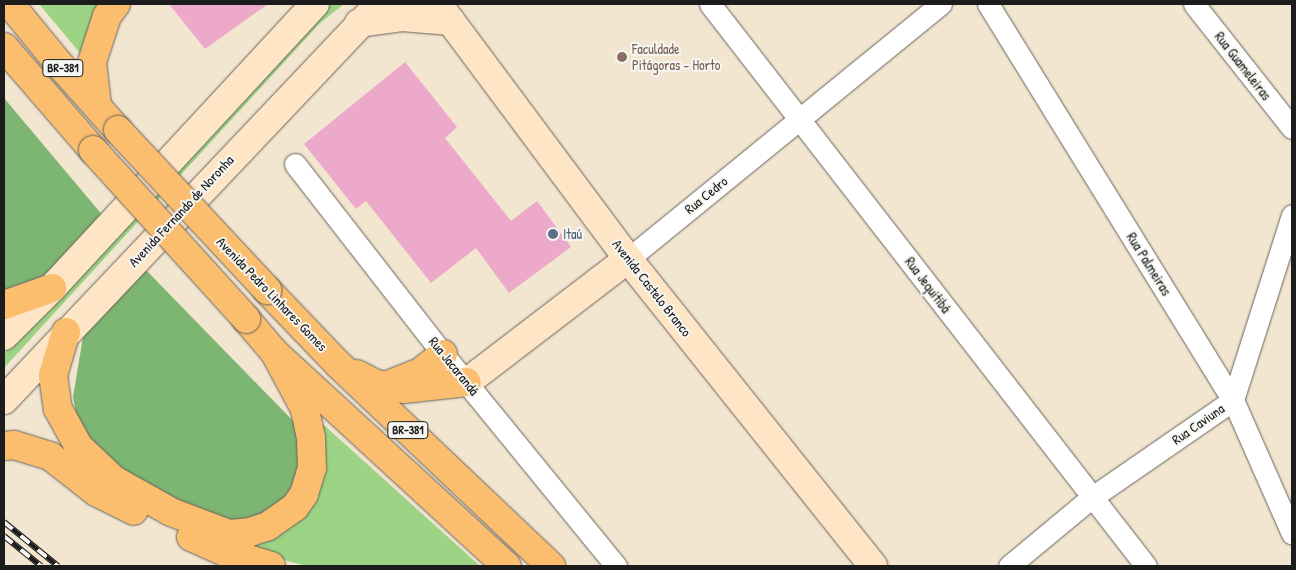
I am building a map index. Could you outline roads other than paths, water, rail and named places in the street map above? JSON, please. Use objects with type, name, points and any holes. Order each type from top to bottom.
[{"type":"highway","name":"Avenida Pedro Linhares Gomes","points":[[10,4],[60,65],[118,130],[338,364],[551,566]]},
{"type":"highway","points":[[97,105],[92,62],[107,16],[116,4]]},
{"type":"highway","name":"BR-381","points":[[4,47],[92,150],[246,318],[275,353],[506,566]]},
{"type":"highway","points":[[4,305],[52,288]]},
{"type":"highway","points":[[66,332],[53,375],[58,409],[79,447],[114,480],[171,512],[229,534],[250,532],[268,526],[295,507],[304,494],[312,468],[310,438],[305,409],[275,353]]},
{"type":"highway","points":[[376,384],[395,383],[422,371],[443,354]]},
{"type":"highway","points":[[338,364],[376,384],[404,389],[467,382]]},
{"type":"highway","points":[[4,446],[14,445],[50,456],[96,492],[225,552],[271,566]]},
{"type":"main road","name":"Avenida Fernando de Noronha","points":[[4,400],[359,22],[379,4]]},
{"type":"main road","points":[[4,336],[52,288],[312,6]]},
{"type":"main road","points":[[359,22],[445,13]]},
{"type":"main road","name":"Avenida Castelo Branco","points":[[445,13],[628,259],[873,566]]},
{"type":"main road","name":"Rua Cedro","points":[[467,382],[628,259]]},
{"type":"street","name":"Rua Jequitibá","points":[[710,4],[800,117],[1146,566]]},
{"type":"street","name":"Rua Cedro","points":[[628,259],[941,4]]},
{"type":"street","name":"Rua Palmeiras","points":[[988,4],[1233,400],[1292,534]]},
{"type":"street","name":"Rua Guameleiras","points":[[1194,4],[1292,128]]},
{"type":"street","name":"Rua Jacarandá","points":[[295,164],[443,354],[616,566]]},
{"type":"street","name":"Rua Caviuna","points":[[1009,566],[1092,498],[1233,400],[1292,215]]},
{"type":"railway","points":[[4,522],[58,566]]},
{"type":"railway","points":[[4,536],[41,566]]},
{"type":"place","name":"Faculdade Pitágoras - Horto","points":[[622,57]]},
{"type":"place","name":"Itaú","points":[[553,234]]}]
